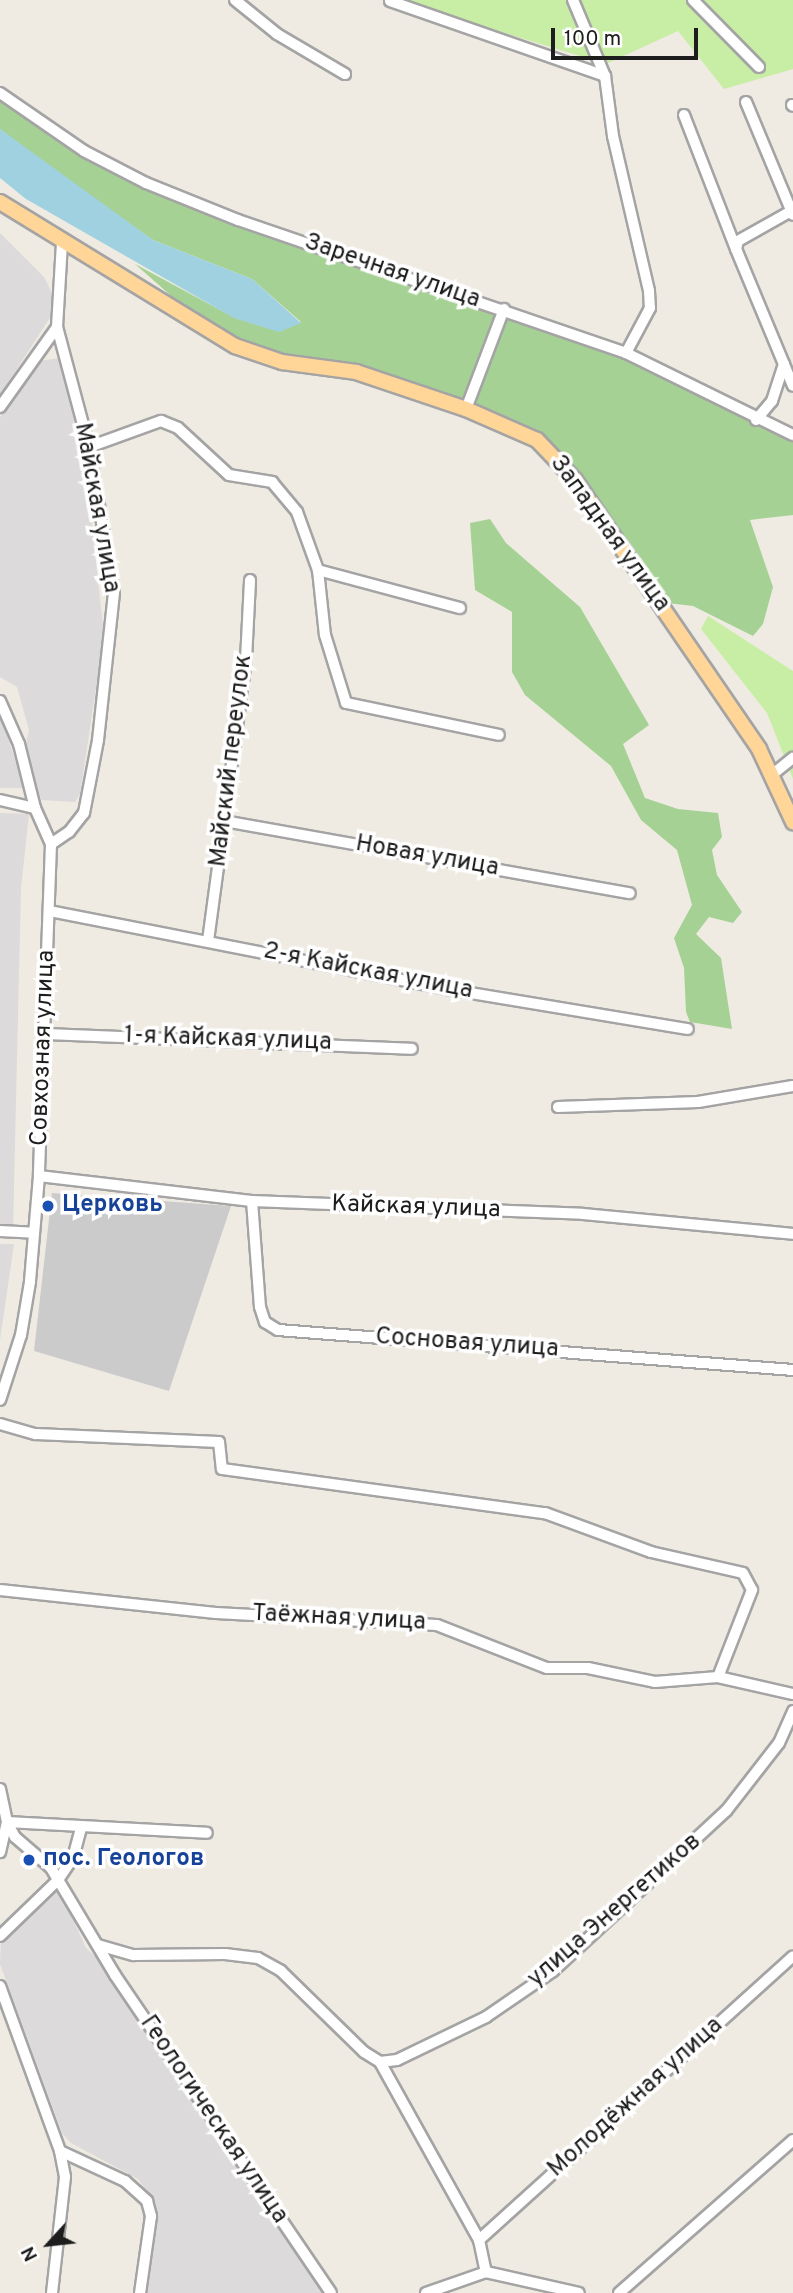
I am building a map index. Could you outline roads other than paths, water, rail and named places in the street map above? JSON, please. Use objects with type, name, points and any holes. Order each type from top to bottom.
[{"type":"main road","name":"Западная улица","points":[[0,202],[62,244],[235,345],[282,362],[356,372],[466,409],[537,440],[556,458],[773,774],[793,822]]},
{"type":"street","points":[[235,0],[277,34],[345,74]]},
{"type":"street","points":[[573,0],[605,76],[612,136],[649,291],[650,308],[626,353]]},
{"type":"street","points":[[692,0],[760,67]]},
{"type":"street","points":[[390,1],[605,76]]},
{"type":"street","name":"Заречная улица","points":[[0,93],[84,151],[146,183],[238,220],[626,353],[756,420],[793,435]]},
{"type":"street","points":[[736,249],[738,241],[792,212],[746,102]]},
{"type":"street","points":[[684,115],[793,386]]},
{"type":"street","name":"Майская улица","points":[[51,844],[69,832],[84,813],[97,740],[114,592],[89,447],[57,327],[62,244]]},
{"type":"street","points":[[466,409],[504,309]]},
{"type":"street","points":[[0,407],[57,327]]},
{"type":"street","points":[[756,420],[772,401],[784,364]]},
{"type":"street","points":[[89,447],[161,421],[178,428],[229,475],[272,482],[297,512],[318,570],[325,635],[346,703],[499,735]]},
{"type":"street","points":[[318,570],[460,608]]},
{"type":"street","name":"Майский переулок","points":[[208,941],[246,660],[250,580]]},
{"type":"street","name":"Совхозная улица","points":[[0,701],[19,744],[34,808],[51,844],[39,1176],[34,1233],[21,1335],[0,1400]]},
{"type":"street","points":[[773,774],[793,758]]},
{"type":"street","points":[[0,800],[34,808]]},
{"type":"street","name":"Новая улица","points":[[224,821],[630,893]]},
{"type":"street","name":"2-я Кайская улица","points":[[50,911],[446,989],[688,1029]]},
{"type":"street","name":"1-я Кайская улица","points":[[45,1034],[412,1049]]},
{"type":"street","points":[[558,1107],[698,1102],[793,1086]]},
{"type":"street","name":"Кайская улица","points":[[39,1176],[252,1201],[583,1214],[793,1234]]},
{"type":"street","name":"Сосновая улица","points":[[252,1201],[260,1307],[265,1322],[278,1330],[793,1370]]},
{"type":"street","points":[[0,1231],[34,1233]]},
{"type":"street","points":[[0,1424],[36,1434],[219,1442],[222,1469],[545,1513],[651,1552],[743,1573],[752,1590],[718,1677]]},
{"type":"street","name":"Таёжная улица","points":[[0,1590],[216,1613],[437,1625],[547,1668],[588,1668],[654,1682],[718,1677],[793,1694]]},
{"type":"street","name":"улица Энергетиков","points":[[380,2062],[445,2039],[553,1971],[726,1811],[779,1743],[793,1711]]},
{"type":"street","points":[[0,1789],[7,1822],[0,1852]]},
{"type":"street","points":[[7,1822],[207,1833]]},
{"type":"street","name":"Геологическая улица","points":[[7,1822],[15,1838],[58,1880],[98,1945],[331,2293]]},
{"type":"street","points":[[0,1936],[58,1880],[73,1858],[81,1828]]},
{"type":"street","points":[[98,1945],[134,1955],[225,1954],[258,1958],[281,1971],[349,2039],[380,2062],[479,2240],[486,2272]]},
{"type":"street","name":"Молодёжная улица","points":[[479,2240],[793,1956]]},
{"type":"street","points":[[0,1986],[60,2151],[65,2177],[52,2293]]},
{"type":"street","points":[[620,2293],[793,2140]]},
{"type":"street","points":[[60,2151],[125,2181],[146,2201],[151,2216],[140,2293]]},
{"type":"street","points":[[426,2293],[486,2272],[579,2293]]},
{"type":"water","points":[[0,129],[153,240],[252,279],[301,323],[279,332],[234,318],[26,199],[0,178]]},
{"type":"place","name":"Церковь","points":[[48,1206]]},
{"type":"place","name":"пос. Геологов","points":[[29,1860]]}]
